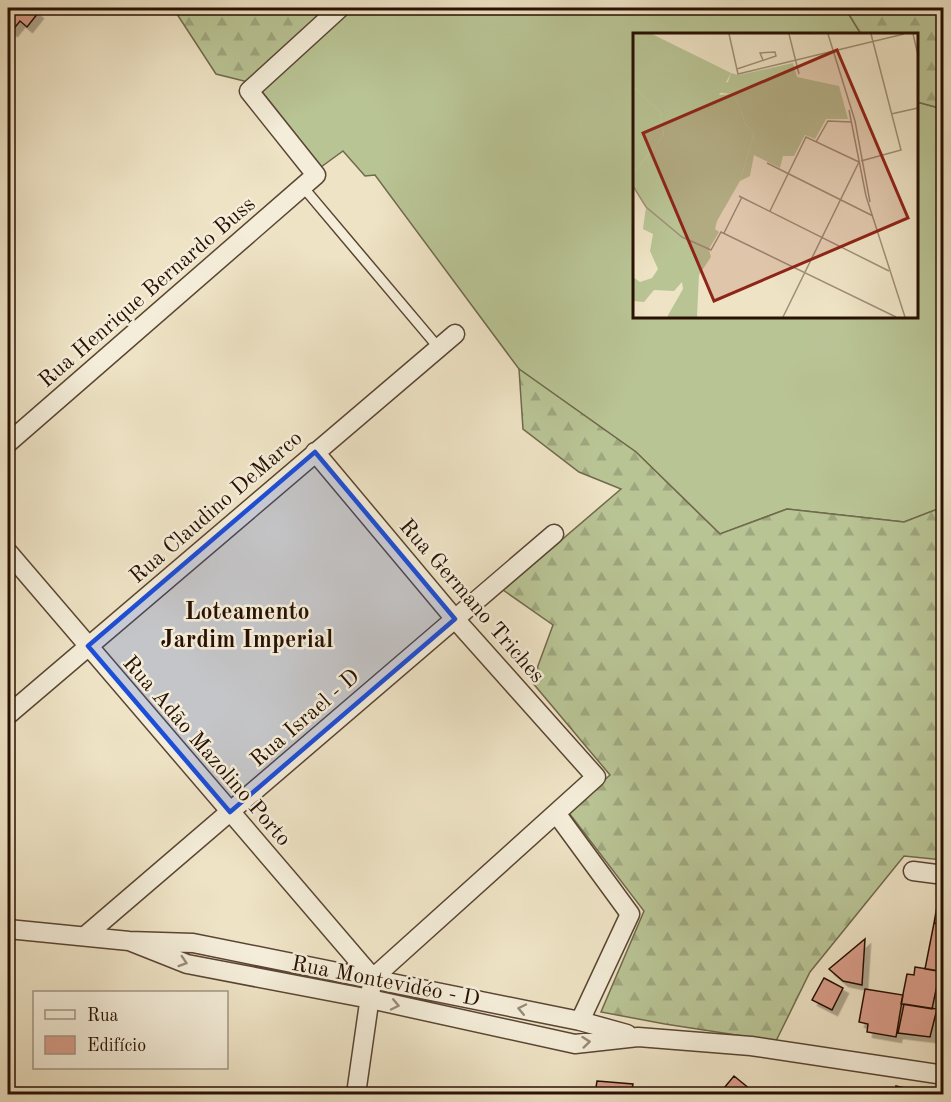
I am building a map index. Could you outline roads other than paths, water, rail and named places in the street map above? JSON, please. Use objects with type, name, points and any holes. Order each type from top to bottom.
[{"type":"street","points":[[309,181],[249,91],[340,8]]},
{"type":"street","name":"Rua Henrique Bernardo Buss","points":[[8,443],[309,181]]},
{"type":"street","name":"Rua Claudino DeMarco","points":[[8,715],[454,333]]},
{"type":"street","name":"Rua Germano Triches","points":[[315,452],[455,620],[596,777],[556,813]]},
{"type":"street","name":"Rua Israel - D","points":[[85,936],[555,534]]},
{"type":"street","name":"Rua Adão Mazolino Porto","points":[[8,552],[373,978]]},
{"type":"street","points":[[356,1095],[373,978],[556,813],[630,914],[580,1021]]},
{"type":"street","points":[[913,871],[944,875]]},
{"type":"street","name":"Rua Montevidéo - D","points":[[8,929],[129,941],[193,943],[267,956],[580,1021],[638,1037],[751,1046],[944,1075]]},
{"type":"street","name":"Rua Montevidéo - D","points":[[129,941],[187,964],[370,999],[575,1044],[638,1037]]},
{"type":"street","points":[[262,979],[267,956]]},
{"type":"lane","points":[[309,181],[438,347]]},
{"type":"district","name":"Loteamento Jardim Imperial","points":[[247,625]]}]
